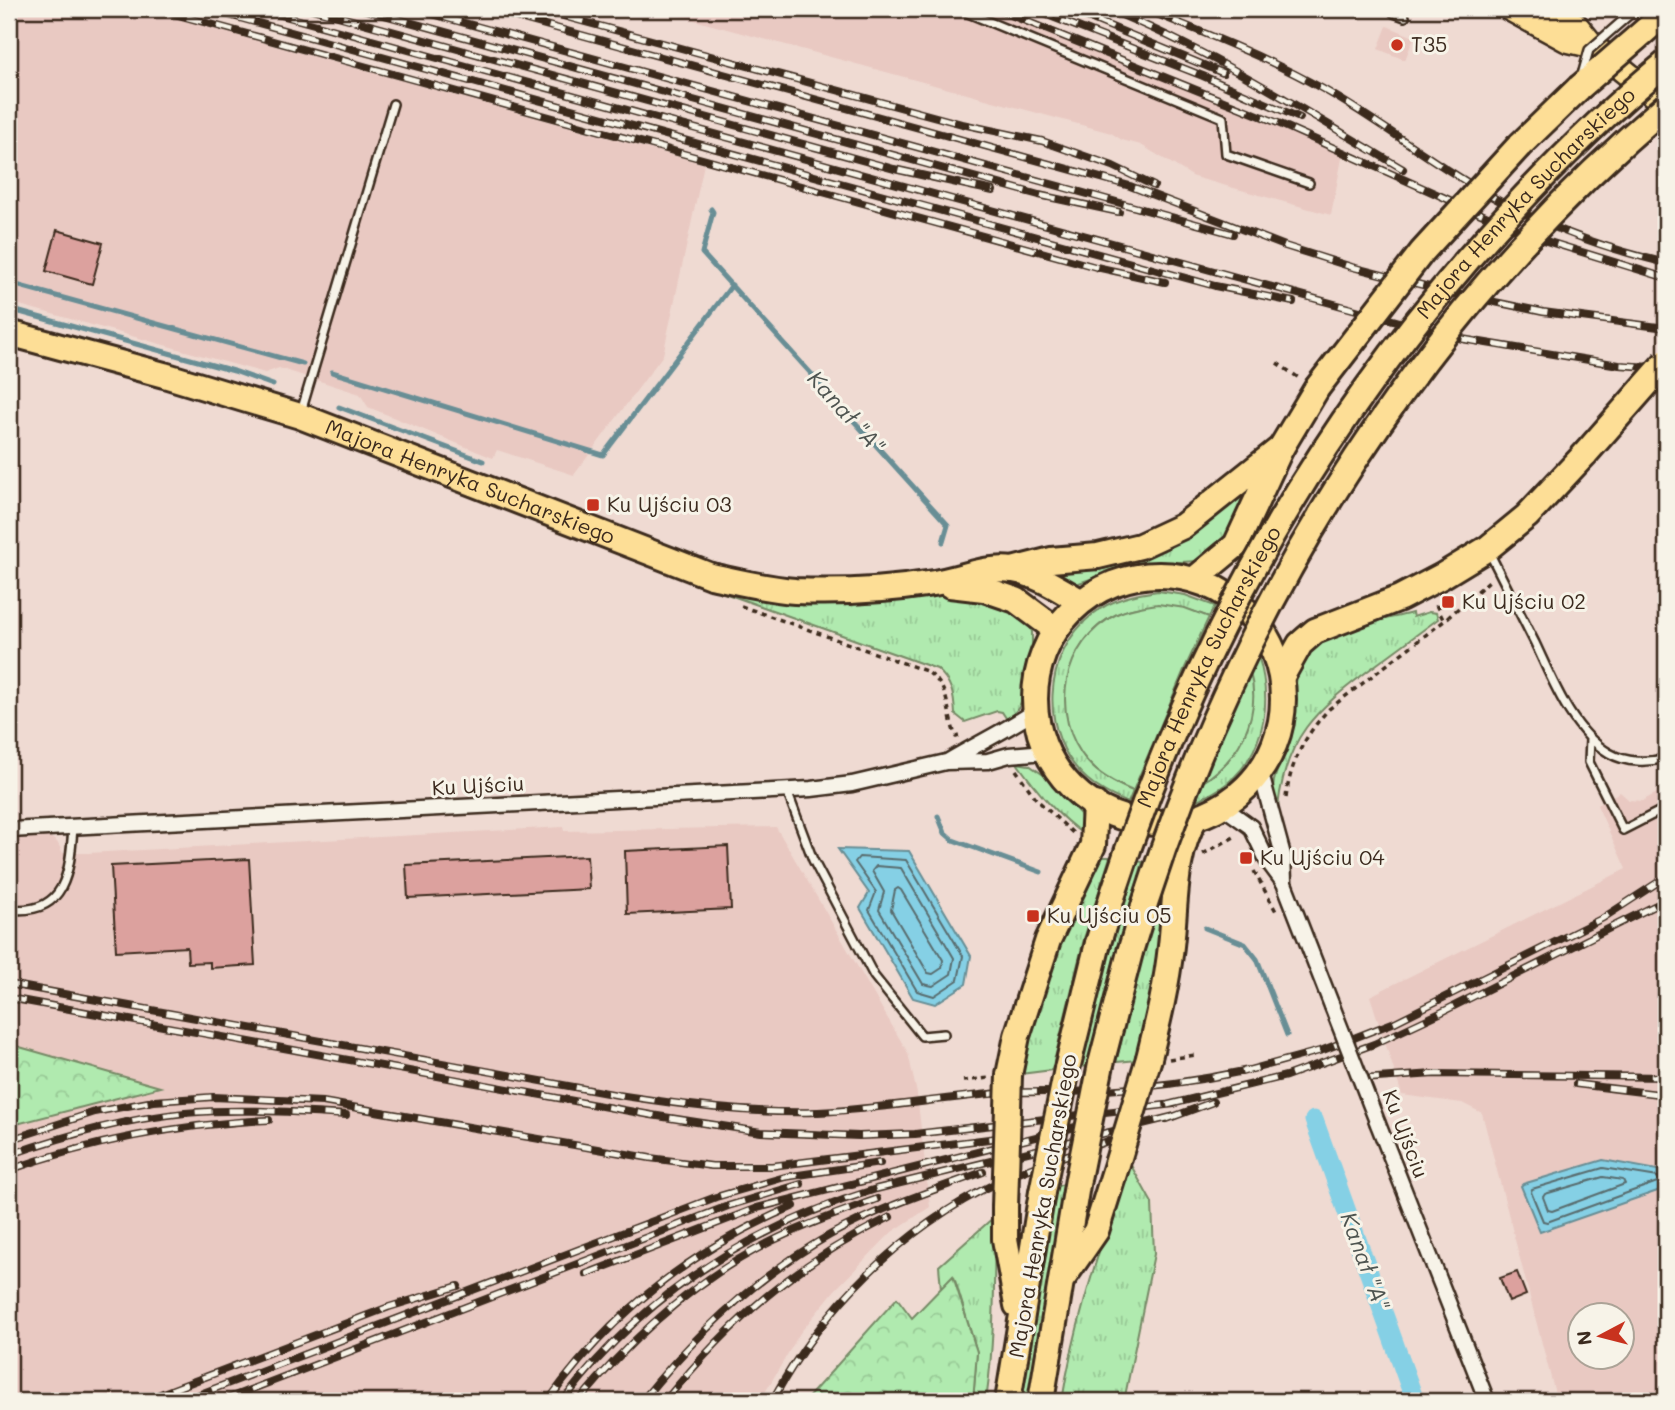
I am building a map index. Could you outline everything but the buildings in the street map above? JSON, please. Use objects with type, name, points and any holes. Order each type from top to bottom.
[{"type":"highway","points":[[1195,579],[1236,545],[1310,384],[1493,173],[1657,14]]},
{"type":"highway","name":"Majora Henryka Sucharskiego","points":[[1007,1401],[1042,1192],[1067,1069],[1098,943],[1138,818],[1190,691],[1231,606],[1304,478],[1359,396],[1419,317],[1508,213],[1594,126],[1666,63]]},
{"type":"highway","name":"Majora Henryka Sucharskiego","points":[[1041,1401],[1078,1179],[1101,1064],[1130,952],[1169,829],[1211,724],[1268,606],[1331,497],[1396,401],[1486,287],[1566,200],[1666,106]]},
{"type":"highway","name":"Majora Henryka Sucharskiego","points":[[9,333],[164,375],[300,416],[711,576],[794,591],[846,592],[935,583],[981,571],[1012,570],[1043,580],[1080,601]]},
{"type":"highway","points":[[1282,676],[1300,644],[1315,631],[1400,598],[1488,548],[1527,516],[1666,362]]},
{"type":"highway","points":[[1012,570],[1051,560],[1098,556],[1140,546],[1183,526],[1281,448]]},
{"type":"highway","points":[[1148,575],[1195,579],[1238,602],[1251,614],[1271,643],[1282,676],[1284,695],[1279,732],[1261,774],[1223,807],[1195,818],[1170,823],[1130,820],[1095,804],[1070,786],[1046,752],[1035,711],[1037,671],[1042,654],[1055,629],[1080,601],[1122,581],[1148,575]]},
{"type":"highway","name":"Majora Henryka Sucharskiego","points":[[935,583],[984,589],[1016,600],[1055,629]]},
{"type":"highway","points":[[1020,1322],[1005,1239],[1003,1076],[1048,940],[1093,845],[1095,804]]},
{"type":"highway","points":[[1060,1283],[1096,1231],[1117,1164],[1157,1059],[1180,856],[1185,835],[1195,818]]},
{"type":"main road","points":[[1510,9],[1567,40],[1593,46]]},
{"type":"main road","points":[[1556,10],[1575,24],[1593,46],[1666,106]]},
{"type":"street","name":"Ku Ujściu","points":[[946,762],[985,739],[1004,732],[1035,711]]},
{"type":"street","name":"Ku Ujściu","points":[[9,830],[787,791],[852,784],[946,762],[988,761],[1009,755],[1046,752]]},
{"type":"street","name":"Ku Ujściu","points":[[1261,774],[1283,855],[1284,883]]},
{"type":"street","name":"Ku Ujściu","points":[[1223,807],[1251,827],[1267,860],[1284,883],[1487,1401]]},
{"type":"lane","points":[[958,9],[1223,118],[1226,154],[1309,183]]},
{"type":"lane","points":[[1396,9],[1394,13],[1405,17]]},
{"type":"lane","points":[[300,416],[393,104]]},
{"type":"lane","points":[[1488,548],[1560,695],[1574,719],[1590,738],[1609,753],[1628,760],[1654,761],[1666,758]]},
{"type":"lane","points":[[1590,738],[1590,762],[1623,830],[1666,808]]},
{"type":"lane","points":[[787,791],[813,860],[874,976],[922,1035],[944,1034]]},
{"type":"lane","points":[[9,909],[25,911],[44,906],[57,896],[67,879],[73,827]]},
{"type":"path","points":[[1277,363],[1310,384]]},
{"type":"path","points":[[1284,809],[1294,760],[1315,724],[1346,695],[1444,621],[1486,584]]},
{"type":"path","points":[[740,605],[926,671],[937,678],[943,687],[947,696],[948,718],[956,737],[966,733]]},
{"type":"path","points":[[1436,606],[1444,621]]},
{"type":"path","points":[[1011,764],[1055,820],[1083,842]]},
{"type":"path","points":[[1200,855],[1238,835]]},
{"type":"path","points":[[1157,1059],[1195,1055]]},
{"type":"path","points":[[963,1081],[1003,1076]]},
{"type":"shaded area","points":[[9,9],[141,9],[704,164],[663,355],[574,475],[497,450],[493,458],[368,407],[360,394],[279,368],[265,373],[9,302]]},
{"type":"shaded area","points":[[653,9],[988,9],[1343,153],[1331,215],[1194,177],[1141,145],[1122,140],[1111,133]]},
{"type":"shaded area","points":[[1387,26],[1414,37],[1405,60],[1378,49]]},
{"type":"shaded area","points":[[1666,788],[1666,1401],[1557,1401],[1482,1113],[1462,1103],[1402,1095],[1370,996],[1626,869],[1597,805],[1620,792],[1629,800],[1642,801]]},
{"type":"shaded area","points":[[563,827],[564,831],[776,827],[908,1053],[917,1094],[930,1207],[892,1232],[835,1290],[800,1333],[760,1401],[9,1401],[9,838],[50,837],[57,842],[63,853],[88,853]]},
{"type":"green space","points":[[1253,479],[1228,539],[1198,561],[1130,565],[1071,584],[1046,573],[1096,568]]},
{"type":"green space","points":[[713,589],[977,594],[1027,619],[1032,632],[1032,645],[1022,699],[1008,721],[1002,712],[997,711],[965,722],[955,714],[951,689],[937,669]]},
{"type":"green space","points":[[1158,591],[1185,595],[1215,606],[1209,617],[1167,606],[1147,606],[1128,610],[1111,618],[1095,629],[1082,645],[1067,682],[1068,721],[1080,750],[1098,771],[1133,791],[1128,803],[1092,783],[1071,761],[1060,740],[1052,695],[1064,650],[1076,631],[1093,614],[1124,598]]},
{"type":"green space","points":[[1158,604],[1185,608],[1209,617],[1133,791],[1098,771],[1076,744],[1068,723],[1065,702],[1067,681],[1073,661],[1098,626],[1122,612]]},
{"type":"green space","points":[[1429,612],[1436,613],[1438,619],[1350,685],[1306,727],[1288,761],[1278,807],[1275,808],[1273,786],[1293,729],[1296,681],[1305,658],[1316,646],[1346,630],[1412,613],[1413,617]]},
{"type":"green space","points":[[1258,655],[1265,700],[1263,722],[1257,742],[1234,777],[1216,791],[1194,801],[1201,783],[1228,761],[1250,672]]},
{"type":"green space","points":[[1250,672],[1253,705],[1244,735],[1226,762],[1201,783]]},
{"type":"green space","points":[[1017,763],[1029,765],[1045,776],[1080,814],[1086,836],[1048,802]]},
{"type":"green space","points":[[1098,857],[1110,857],[1084,939],[1052,1070],[1020,1074],[1048,963]]},
{"type":"green space","points":[[1136,861],[1143,862],[1117,948],[1087,1066],[1081,1067],[1110,946]]},
{"type":"green space","points":[[1169,870],[1157,974],[1137,1060],[1116,1062],[1142,955]]},
{"type":"green space","points":[[9,1044],[160,1087],[9,1126]]},
{"type":"green space","points":[[1128,1160],[1152,1203],[1154,1254],[1124,1401],[1062,1401],[1082,1310]]},
{"type":"green space","points":[[1066,1183],[1029,1401],[1019,1401],[1055,1187]]},
{"type":"green space","points":[[995,1216],[989,1378],[986,1401],[973,1401],[977,1352],[954,1277],[941,1289],[939,1266]]},
{"type":"green space","points":[[953,1276],[977,1352],[973,1401],[805,1401],[897,1298],[912,1318]]},
{"type":"water","points":[[838,849],[909,851],[971,956],[966,984],[935,1004],[913,998],[860,908],[869,893]]},
{"type":"water","points":[[1603,1160],[1663,1171],[1666,1188],[1540,1232],[1521,1186]]},
{"type":"waterway","name":"Kanał \"A\"","points":[[711,209],[713,212],[702,253],[948,525],[943,542]]},
{"type":"waterway","points":[[9,283],[303,364]]},
{"type":"waterway","points":[[332,372],[603,455],[732,285]]},
{"type":"waterway","points":[[9,309],[234,371],[273,385]]},
{"type":"waterway","points":[[339,407],[483,461]]},
{"type":"waterway","name":"Kanał \"A\"","points":[[938,816],[945,833],[953,840],[1041,872]]},
{"type":"waterway","name":"Kanał \"A\"","points":[[1205,928],[1245,944],[1257,959],[1287,1035]]},
{"type":"waterway","name":"Kanał \"A\"","points":[[1314,1120],[1415,1401]]},
{"type":"railway","points":[[156,9],[1096,267],[1165,282]]},
{"type":"railway","points":[[207,9],[1215,286],[1293,302]]},
{"type":"railway","points":[[259,9],[1462,339],[1619,365],[1666,368]]},
{"type":"railway","points":[[312,9],[894,169],[993,191]]},
{"type":"railway","points":[[362,9],[1039,195],[1119,212]]},
{"type":"railway","points":[[414,9],[1233,234]]},
{"type":"railway","points":[[487,9],[1130,186],[1285,246],[1352,267],[1461,295],[1543,312],[1666,328]]},
{"type":"railway","points":[[537,9],[962,124],[1042,141],[1113,166],[1154,186]]},
{"type":"railway","points":[[996,9],[1278,123],[1530,236],[1666,278]]},
{"type":"railway","points":[[1032,9],[1203,76],[1300,118]]},
{"type":"railway","points":[[1068,9],[1223,73]]},
{"type":"railway","points":[[1107,9],[1221,63],[1403,169]]},
{"type":"railway","points":[[1144,9],[1235,46],[1301,77],[1345,102],[1475,187],[1538,220],[1580,237],[1666,263]]},
{"type":"railway","points":[[1242,1072],[1323,1050],[1395,1022],[1603,918],[1666,877]]},
{"type":"railway","points":[[1167,1105],[1286,1076],[1374,1044],[1666,900]]},
{"type":"railway","points":[[9,984],[618,1095],[742,1110],[818,1112],[1002,1093],[1112,1090],[1191,1081],[1249,1070]]},
{"type":"railway","points":[[9,998],[651,1115],[761,1132],[859,1136],[915,1134],[1174,1104]]},
{"type":"railway","points":[[1363,1079],[1434,1074],[1666,1077]]},
{"type":"railway","points":[[1576,1084],[1666,1095]]},
{"type":"railway","points":[[9,1140],[95,1112],[154,1101],[213,1097],[323,1102],[650,1158],[712,1166],[772,1166],[997,1138]]},
{"type":"railway","points":[[1167,1119],[1213,1102]]},
{"type":"railway","points":[[9,1155],[96,1129],[185,1113],[245,1111],[346,1115]]},
{"type":"railway","points":[[563,1401],[594,1363],[664,1298],[742,1245],[785,1224],[876,1189],[1175,1116]]},
{"type":"railway","points":[[9,1170],[104,1142],[202,1125],[269,1120]]},
{"type":"railway","points":[[586,1274],[757,1208],[1099,1121]]},
{"type":"railway","points":[[772,1401],[792,1367],[840,1303],[897,1247],[963,1201],[998,1182],[1108,1141]]},
{"type":"railway","points":[[182,1401],[716,1197],[785,1177],[880,1163]]},
{"type":"railway","points":[[642,1401],[705,1331],[776,1269],[830,1235],[867,1216],[983,1172]]},
{"type":"railway","points":[[221,1401],[728,1206],[801,1184]]},
{"type":"railway","points":[[579,1401],[644,1332],[717,1273],[785,1235],[877,1199]]},
{"type":"railway","points":[[548,1401],[599,1339],[657,1286],[722,1242],[794,1206]]},
{"type":"railway","points":[[665,1401],[715,1344],[767,1296],[824,1254],[890,1217]]},
{"type":"railway","points":[[142,1401],[389,1307],[458,1286]]},
{"type":"place","name":"T35","points":[[1397,45]]},
{"type":"place","name":"Ku Ujściu 03","points":[[593,505]]},
{"type":"place","name":"Ku Ujściu 02","points":[[1448,602]]},
{"type":"place","name":"Ku Ujściu 04","points":[[1246,858]]},
{"type":"place","name":"Ku Ujściu 05","points":[[1033,916]]}]
